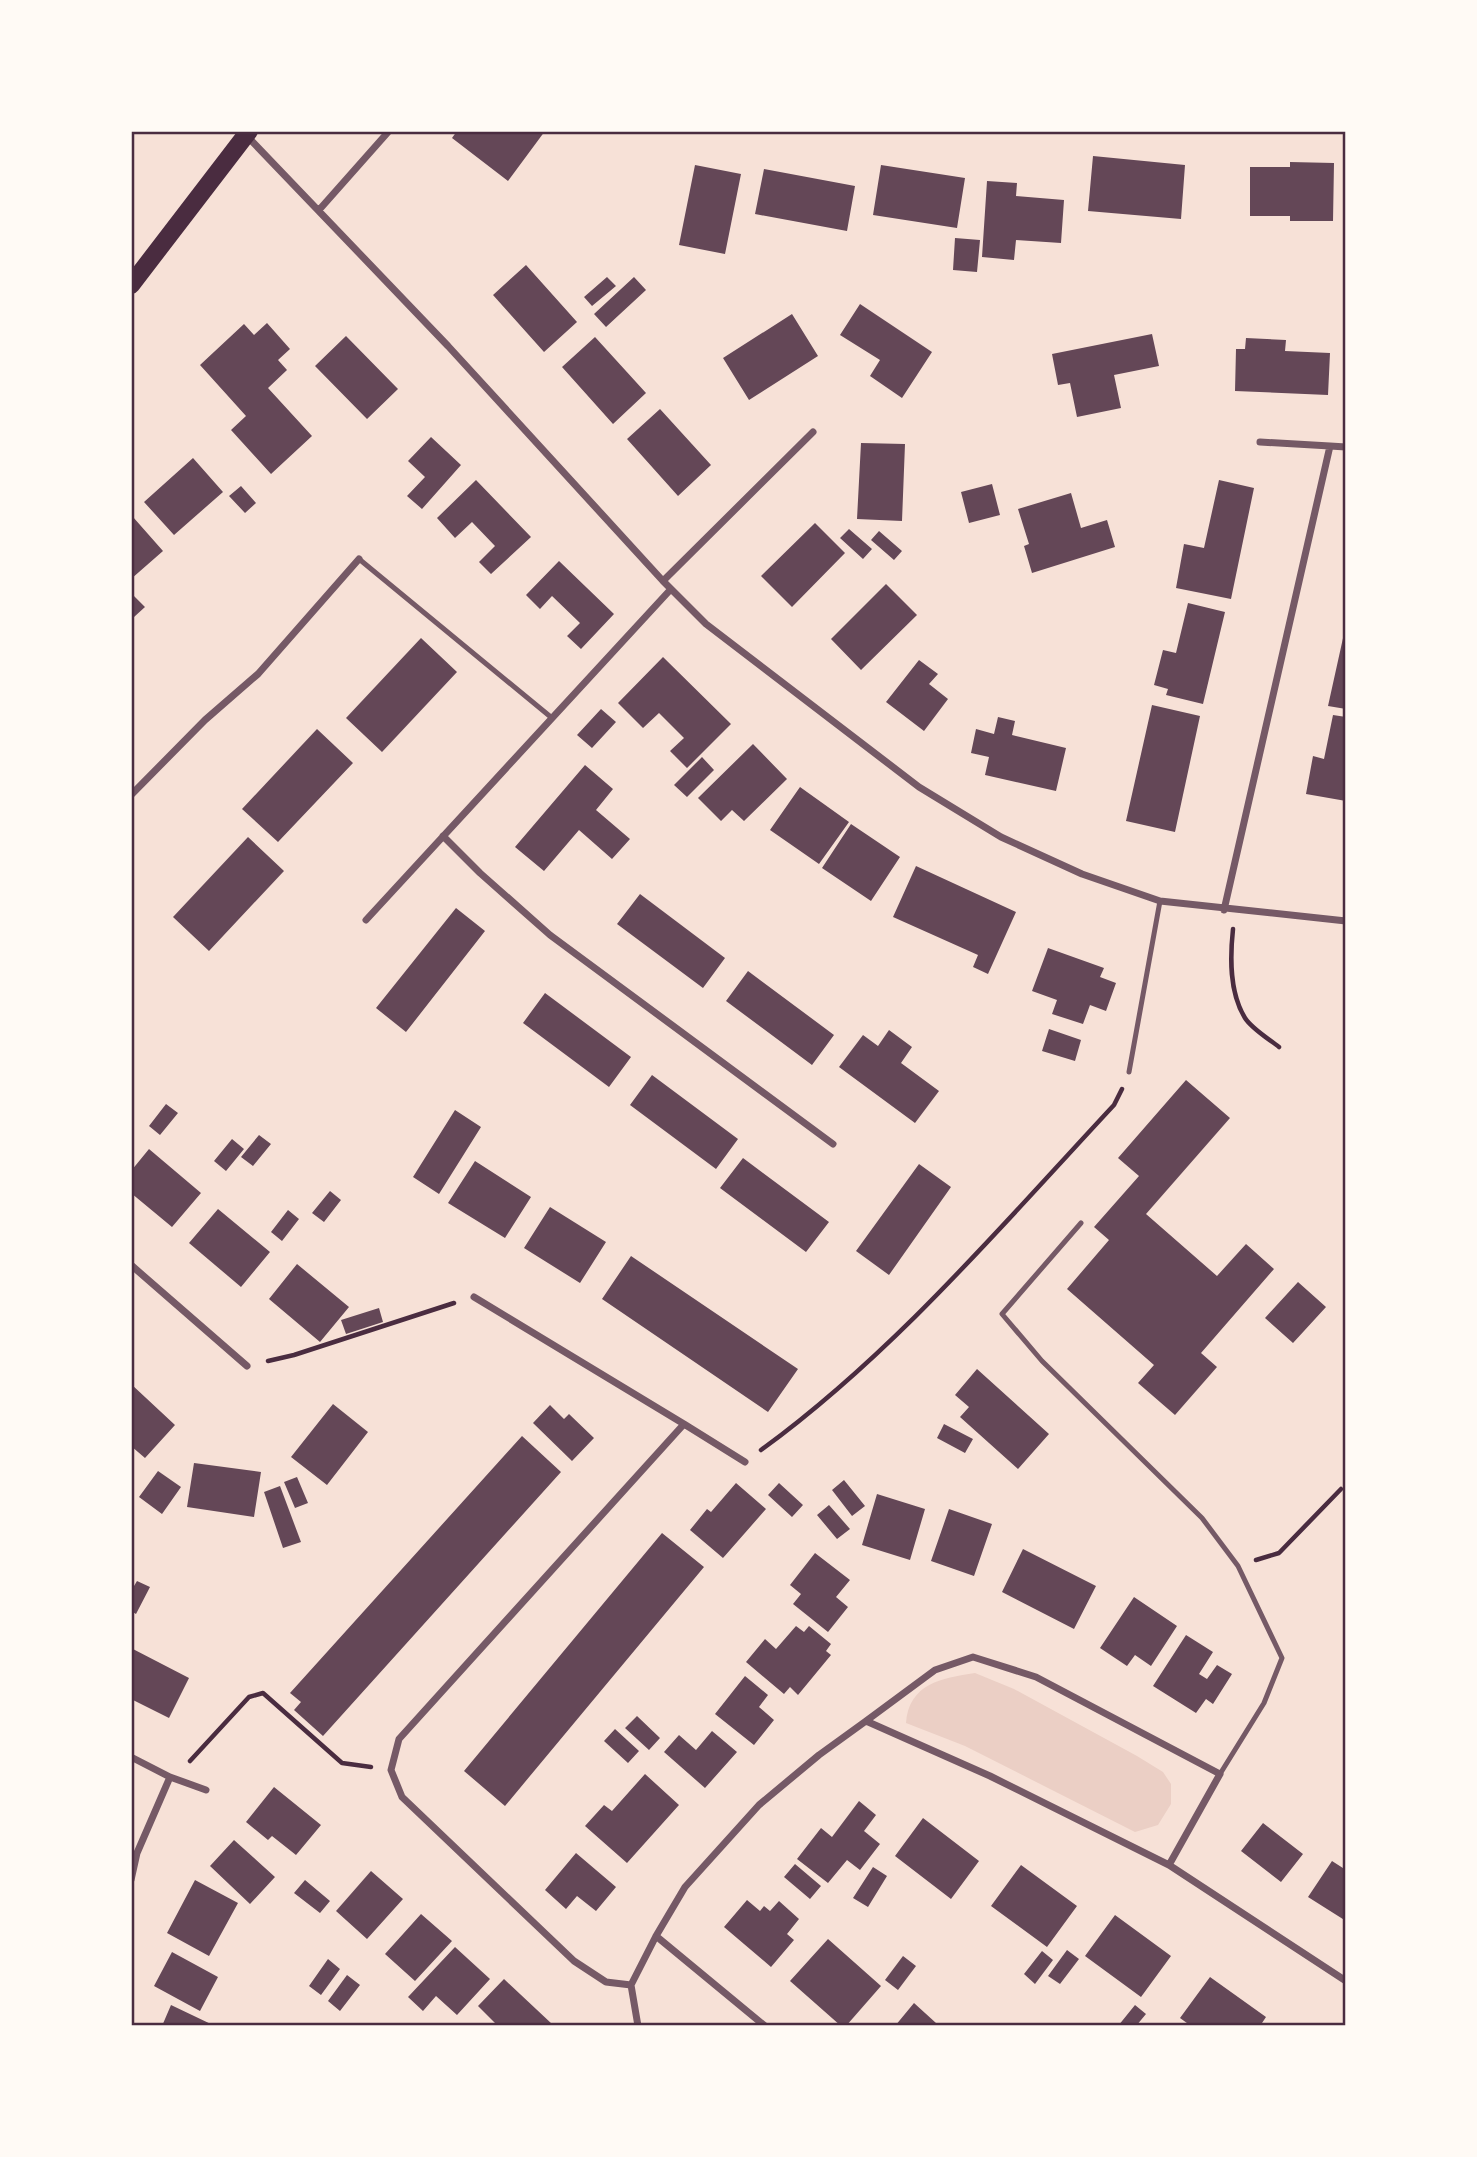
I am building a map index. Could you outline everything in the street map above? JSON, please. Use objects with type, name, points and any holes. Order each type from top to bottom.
[{"type":"main road","points":[[131,285],[248,133]]},
{"type":"street","points":[[319,210],[389,131]]},
{"type":"street","points":[[248,133],[663,581],[706,624],[919,787],[1001,836],[1082,874],[1160,901],[1224,910],[1346,921]]},
{"type":"street","points":[[663,581],[813,432]]},
{"type":"street","points":[[1260,442],[1346,447]]},
{"type":"street","points":[[1224,910],[1330,446]]},
{"type":"street","points":[[131,795],[205,720],[258,674],[359,559]]},
{"type":"street","points":[[366,920],[671,589]]},
{"type":"street","points":[[443,836],[550,935],[833,1144]]},
{"type":"street","points":[[131,1265],[247,1366]]},
{"type":"street","points":[[474,1297],[745,1462]]},
{"type":"street","points":[[632,1985],[606,1982],[574,1961],[402,1797],[391,1770],[399,1739],[684,1424]]},
{"type":"street","points":[[638,2026],[632,1985],[656,1936],[685,1887],[759,1805],[819,1755],[935,1670],[973,1657],[1036,1677],[1220,1774],[1169,1865]]},
{"type":"street","points":[[866,1721],[990,1776],[1169,1865],[1346,1981]]},
{"type":"street","points":[[131,1757],[170,1777],[206,1790]]},
{"type":"street","points":[[131,1880],[137,1853],[170,1777]]},
{"type":"street","points":[[656,1936],[765,2026]]},
{"type":"lane","points":[[359,559],[552,718]]},
{"type":"lane","points":[[1129,1072],[1160,901]]},
{"type":"lane","points":[[1082,1223],[1002,1314],[1042,1361],[1202,1518],[1238,1566],[1282,1658],[1264,1703],[1220,1774]]},
{"type":"path","points":[[1235,911],[1231,954],[1234,986],[1246,1018],[1279,1047]]},
{"type":"path","points":[[745,1462],[807,1416],[953,1277],[1114,1105],[1129,1072]]},
{"type":"path","points":[[247,1366],[294,1355],[474,1297]]},
{"type":"path","points":[[1238,1566],[1279,1553],[1341,1489]]},
{"type":"path","points":[[170,1777],[197,1755],[249,1697],[263,1693],[342,1763],[391,1770]]},
{"type":"shaded area","points":[[975,1673],[1014,1689],[1163,1772],[1171,1784],[1171,1804],[1158,1825],[1135,1832],[965,1746],[906,1723],[908,1710],[920,1691],[950,1677]]},
{"type":"building","points":[[457,131],[545,131],[508,181],[452,138]]},
{"type":"building","points":[[1093,156],[1185,165],[1181,219],[1088,211]]},
{"type":"building","points":[[1290,162],[1334,163],[1333,221],[1290,221],[1290,216],[1250,216],[1250,167],[1290,167]]},
{"type":"building","points":[[695,165],[741,174],[725,254],[679,245]]},
{"type":"building","points":[[881,165],[965,178],[957,228],[873,215]]},
{"type":"building","points":[[764,169],[855,186],[847,231],[755,214]]},
{"type":"building","points":[[987,181],[1017,183],[1016,196],[1064,200],[1061,243],[1016,240],[1014,260],[982,257]]},
{"type":"building","points":[[955,238],[980,240],[977,272],[953,270]]},
{"type":"building","points":[[526,265],[577,322],[544,352],[493,295]]},
{"type":"building","points":[[607,277],[616,286],[592,306],[584,297]]},
{"type":"building","points":[[634,277],[646,290],[606,327],[594,314]]},
{"type":"building","points":[[860,304],[932,352],[902,398],[870,376],[880,360],[840,335]]},
{"type":"building","points":[[792,314],[818,356],[749,400],[723,358]]},
{"type":"building","points":[[267,323],[290,349],[278,360],[287,370],[268,388],[312,436],[271,474],[231,430],[246,416],[200,365],[244,324],[254,335]]},
{"type":"building","points":[[1152,334],[1159,366],[1114,375],[1121,408],[1077,417],[1070,383],[1058,385],[1052,354]]},
{"type":"building","points":[[346,336],[398,389],[367,419],[315,366]]},
{"type":"building","points":[[595,337],[646,393],[613,424],[562,367]]},
{"type":"building","points":[[1246,338],[1286,340],[1285,351],[1330,353],[1328,395],[1235,391],[1236,349],[1245,349]]},
{"type":"building","points":[[660,409],[711,465],[678,496],[627,439]]},
{"type":"building","points":[[431,437],[461,465],[422,509],[407,496],[425,477],[408,461]]},
{"type":"building","points":[[861,443],[905,444],[902,521],[857,519]]},
{"type":"building","points":[[193,458],[223,492],[174,535],[144,502]]},
{"type":"building","points":[[476,480],[531,537],[491,574],[479,562],[495,546],[472,522],[455,538],[437,518]]},
{"type":"building","points":[[1219,480],[1254,488],[1231,599],[1176,588],[1184,544],[1204,548]]},
{"type":"building","points":[[992,484],[1000,515],[969,523],[961,492]]},
{"type":"building","points":[[241,486],[256,503],[245,513],[229,496]]},
{"type":"building","points":[[1071,493],[1081,528],[1107,520],[1115,547],[1032,573],[1024,546],[1029,544],[1018,509]]},
{"type":"building","points":[[133,517],[163,551],[131,579],[131,519]]},
{"type":"building","points":[[815,523],[845,553],[792,607],[761,576]]},
{"type":"building","points":[[849,529],[872,549],[863,559],[840,538]]},
{"type":"building","points":[[879,531],[902,551],[894,560],[871,540]]},
{"type":"building","points":[[559,561],[614,614],[581,649],[567,636],[580,623],[552,596],[540,609],[526,595]]},
{"type":"building","points":[[886,584],[917,615],[861,670],[831,639]]},
{"type":"building","points":[[131,593],[145,607],[134,617],[131,614]]},
{"type":"building","points":[[1188,603],[1225,612],[1203,704],[1166,695],[1168,689],[1154,685],[1163,650],[1176,653]]},
{"type":"building","points":[[1346,629],[1346,709],[1328,706]]},
{"type":"building","points":[[421,638],[457,672],[382,752],[346,718]]},
{"type":"building","points":[[663,657],[731,724],[687,768],[670,751],[684,738],[659,713],[643,728],[618,703]]},
{"type":"building","points":[[919,660],[938,674],[929,684],[948,699],[924,731],[886,702]]},
{"type":"building","points":[[1152,705],[1200,716],[1175,832],[1126,821]]},
{"type":"building","points":[[601,709],[616,722],[592,748],[577,735]]},
{"type":"building","points":[[1333,715],[1346,717],[1346,801],[1306,794],[1313,756],[1324,759]]},
{"type":"building","points":[[998,717],[1015,721],[1012,735],[1066,748],[1056,791],[985,775],[989,757],[971,753],[976,729],[994,734]]},
{"type":"building","points":[[317,729],[353,763],[278,842],[242,809]]},
{"type":"building","points":[[753,744],[787,779],[744,821],[732,810],[721,821],[698,798]]},
{"type":"building","points":[[702,757],[714,770],[687,797],[674,785]]},
{"type":"building","points":[[585,765],[613,789],[596,810],[630,839],[612,859],[579,830],[544,871],[515,847]]},
{"type":"building","points":[[800,787],[849,822],[819,864],[770,830]]},
{"type":"building","points":[[851,824],[900,857],[871,901],[822,868]]},
{"type":"building","points":[[248,837],[284,871],[209,951],[173,917]]},
{"type":"building","points":[[916,866],[1016,912],[988,974],[973,967],[978,955],[893,917]]},
{"type":"building","points":[[640,894],[725,958],[703,988],[617,924]]},
{"type":"building","points":[[456,908],[485,931],[406,1032],[376,1008]]},
{"type":"building","points":[[1048,948],[1104,968],[1100,977],[1116,983],[1106,1011],[1090,1005],[1083,1024],[1052,1014],[1057,1000],[1032,991]]},
{"type":"building","points":[[748,971],[834,1035],[812,1065],[726,1001]]},
{"type":"building","points":[[545,993],[631,1057],[609,1087],[523,1023]]},
{"type":"building","points":[[1049,1029],[1081,1040],[1075,1061],[1042,1051]]},
{"type":"building","points":[[889,1030],[912,1047],[901,1063],[939,1091],[915,1123],[839,1067],[863,1035],[878,1046]]},
{"type":"building","points":[[652,1075],[738,1139],[716,1169],[630,1105]]},
{"type":"building","points":[[1186,1080],[1230,1118],[1146,1214],[1217,1276],[1246,1244],[1274,1269],[1201,1353],[1217,1367],[1175,1415],[1138,1383],[1154,1365],[1067,1289],[1109,1240],[1094,1227],[1139,1176],[1118,1158]]},
{"type":"building","points":[[166,1104],[178,1113],[160,1135],[149,1126]]},
{"type":"building","points":[[455,1110],[481,1127],[439,1194],[413,1177]]},
{"type":"building","points":[[259,1135],[271,1144],[253,1166],[241,1157]]},
{"type":"building","points":[[232,1139],[244,1149],[226,1171],[214,1161]]},
{"type":"building","points":[[149,1149],[201,1193],[172,1227],[131,1193],[131,1171]]},
{"type":"building","points":[[743,1158],[829,1222],[806,1252],[720,1188]]},
{"type":"building","points":[[475,1161],[531,1197],[505,1238],[448,1203]]},
{"type":"building","points":[[919,1164],[951,1187],[889,1275],[856,1251]]},
{"type":"building","points":[[330,1191],[341,1200],[324,1222],[312,1213]]},
{"type":"building","points":[[550,1207],[606,1242],[580,1283],[524,1248]]},
{"type":"building","points":[[218,1209],[270,1252],[241,1287],[189,1243]]},
{"type":"building","points":[[288,1210],[299,1219],[282,1241],[271,1232]]},
{"type":"building","points":[[631,1256],[798,1369],[768,1412],[602,1299]]},
{"type":"building","points":[[297,1264],[349,1307],[320,1342],[269,1299]]},
{"type":"building","points":[[1298,1282],[1326,1307],[1293,1343],[1265,1318]]},
{"type":"building","points":[[379,1308],[383,1322],[346,1334],[341,1320]]},
{"type":"building","points":[[977,1369],[1049,1434],[1018,1469],[960,1417],[969,1407],[955,1395]]},
{"type":"building","points":[[131,1384],[175,1425],[145,1458],[131,1446]]},
{"type":"building","points":[[333,1404],[368,1432],[327,1485],[291,1457]]},
{"type":"building","points":[[550,1405],[564,1419],[569,1414],[594,1438],[572,1461],[533,1423]]},
{"type":"building","points":[[944,1424],[973,1439],[965,1453],[937,1438]]},
{"type":"building","points":[[522,1436],[561,1472],[323,1736],[294,1710],[301,1702],[290,1693]]},
{"type":"building","points":[[194,1463],[261,1472],[254,1517],[187,1507]]},
{"type":"building","points":[[158,1471],[181,1487],[162,1514],[139,1497]]},
{"type":"building","points":[[297,1477],[308,1503],[295,1508],[284,1482]]},
{"type":"building","points":[[844,1480],[865,1506],[852,1516],[832,1490]]},
{"type":"building","points":[[736,1483],[766,1509],[723,1558],[690,1530],[707,1509],[711,1512]]},
{"type":"building","points":[[779,1483],[803,1505],[792,1517],[768,1495]]},
{"type":"building","points":[[280,1486],[301,1542],[283,1548],[264,1492]]},
{"type":"building","points":[[877,1494],[925,1509],[910,1560],[862,1545]]},
{"type":"building","points":[[829,1505],[850,1529],[837,1539],[817,1515]]},
{"type":"building","points":[[949,1509],[992,1524],[974,1576],[931,1561]]},
{"type":"building","points":[[662,1533],[704,1567],[505,1806],[464,1771]]},
{"type":"building","points":[[1023,1549],[1096,1586],[1074,1629],[1002,1592]]},
{"type":"building","points":[[815,1553],[850,1580],[836,1597],[848,1607],[828,1632],[793,1604],[801,1594],[790,1585]]},
{"type":"building","points":[[137,1581],[150,1587],[136,1614],[131,1611],[131,1591]]},
{"type":"building","points":[[1134,1597],[1177,1626],[1151,1666],[1135,1655],[1127,1666],[1100,1648]]},
{"type":"building","points":[[796,1626],[804,1632],[809,1626],[831,1644],[826,1651],[831,1655],[798,1695],[790,1687],[784,1694],[746,1662],[765,1639],[776,1649]]},
{"type":"building","points":[[1186,1635],[1213,1652],[1199,1674],[1207,1679],[1217,1665],[1232,1674],[1213,1704],[1206,1699],[1196,1713],[1153,1686]]},
{"type":"building","points":[[131,1648],[189,1678],[169,1718],[131,1699]]},
{"type":"building","points":[[745,1676],[768,1695],[759,1707],[774,1720],[754,1745],[715,1714]]},
{"type":"building","points":[[637,1716],[660,1738],[649,1750],[625,1728]]},
{"type":"building","points":[[615,1729],[639,1751],[628,1763],[604,1741]]},
{"type":"building","points":[[712,1731],[737,1752],[705,1788],[664,1752],[679,1735],[696,1750]]},
{"type":"building","points":[[645,1774],[679,1805],[627,1863],[585,1826],[604,1805],[612,1811]]},
{"type":"building","points":[[274,1787],[321,1825],[296,1855],[272,1836],[268,1840],[246,1822]]},
{"type":"building","points":[[859,1801],[876,1815],[864,1831],[880,1844],[860,1870],[847,1860],[828,1883],[797,1859],[821,1828],[832,1837]]},
{"type":"building","points":[[923,1818],[979,1861],[951,1899],[895,1856]]},
{"type":"building","points":[[1263,1823],[1303,1854],[1281,1882],[1241,1851]]},
{"type":"building","points":[[234,1840],[275,1877],[250,1904],[210,1866]]},
{"type":"building","points":[[576,1853],[616,1887],[596,1911],[577,1896],[566,1909],[545,1890]]},
{"type":"building","points":[[1332,1861],[1346,1870],[1346,1921],[1308,1897]]},
{"type":"building","points":[[795,1864],[821,1886],[810,1899],[784,1877]]},
{"type":"building","points":[[1021,1865],[1077,1906],[1047,1947],[991,1906]]},
{"type":"building","points":[[873,1867],[887,1876],[868,1907],[853,1898]]},
{"type":"building","points":[[371,1871],[403,1899],[367,1939],[336,1911]]},
{"type":"building","points":[[195,1880],[238,1903],[209,1956],[167,1933]]},
{"type":"building","points":[[305,1880],[330,1901],[320,1913],[294,1893]]},
{"type":"building","points":[[747,1900],[760,1911],[764,1906],[770,1911],[779,1901],[799,1919],[787,1934],[794,1940],[771,1967],[724,1927]]},
{"type":"building","points":[[421,1914],[452,1941],[415,1981],[385,1954]]},
{"type":"building","points":[[1115,1915],[1171,1956],[1141,1997],[1085,1956]]},
{"type":"building","points":[[828,1939],[881,1986],[846,2026],[841,2026],[790,1981]]},
{"type":"building","points":[[455,1947],[490,1979],[457,2015],[436,1996],[423,2011],[408,1997]]},
{"type":"building","points":[[1067,1950],[1079,1959],[1060,1984],[1048,1976]]},
{"type":"building","points":[[1042,1951],[1053,1960],[1035,1984],[1024,1974]]},
{"type":"building","points":[[172,1952],[218,1977],[200,2011],[154,1986]]},
{"type":"building","points":[[903,1956],[916,1966],[898,1990],[885,1980]]},
{"type":"building","points":[[328,1959],[340,1969],[321,1995],[309,1986]]},
{"type":"building","points":[[347,1975],[360,1985],[340,2011],[328,2001]]},
{"type":"building","points":[[1210,1977],[1266,2017],[1260,2026],[1191,2026],[1180,2018]]},
{"type":"building","points":[[504,1979],[552,2024],[498,2026],[478,2006]]},
{"type":"building","points":[[914,2003],[936,2023],[933,2026],[895,2026]]},
{"type":"building","points":[[171,2005],[215,2026],[162,2026]]},
{"type":"building","points":[[1135,2005],[1146,2014],[1136,2026],[1118,2026]]}]
